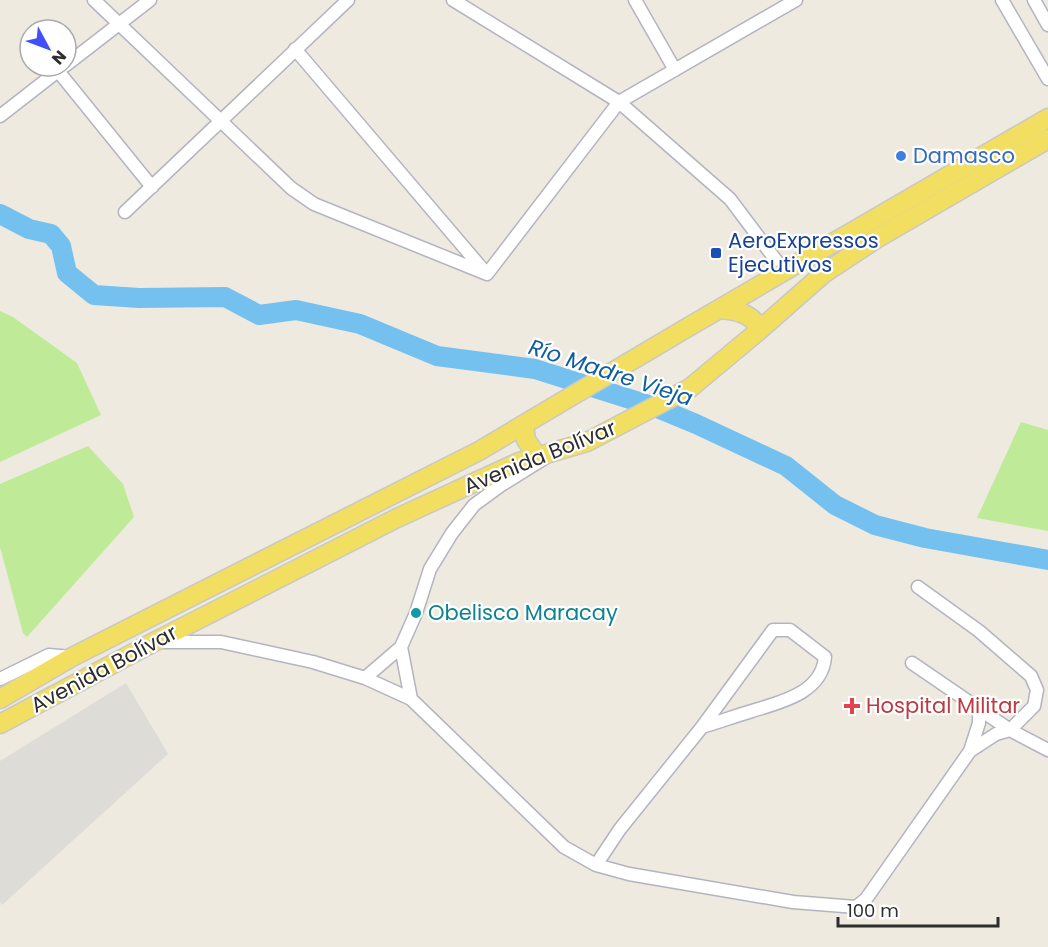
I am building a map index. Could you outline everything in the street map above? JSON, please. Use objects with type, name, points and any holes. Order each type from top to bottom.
[{"type":"main road","name":"Avenida Bolívar","points":[[0,699],[72,657],[479,452],[690,326],[1048,118]]},
{"type":"main road","name":"Avenida Bolívar","points":[[0,724],[154,642],[397,518],[519,462],[587,442],[690,388],[823,274],[876,238],[1048,139]]},
{"type":"main road","points":[[721,309],[740,311],[752,317],[758,331]]},
{"type":"main road","points":[[524,424],[525,440],[546,454]]},
{"type":"street","points":[[94,0],[291,188],[314,204],[487,274]]},
{"type":"street","points":[[78,55],[150,0]]},
{"type":"street","points":[[125,212],[348,0]]},
{"type":"street","points":[[453,0],[619,102],[730,199],[784,271]]},
{"type":"street","points":[[635,0],[675,70]]},
{"type":"street","points":[[1002,0],[1048,79]]},
{"type":"street","points":[[1034,0],[1048,25]]},
{"type":"street","points":[[487,274],[619,102],[792,1]]},
{"type":"street","points":[[296,49],[487,274]]},
{"type":"street","points":[[0,116],[49,78]]},
{"type":"street","points":[[71,78],[152,187]]},
{"type":"street","points":[[365,678],[401,646],[416,613],[430,569],[452,533],[474,505],[500,486],[532,468],[546,454]]},
{"type":"street","points":[[918,587],[979,631],[1031,676],[1037,690],[1034,706],[1010,729],[996,734],[969,751]]},
{"type":"street","points":[[596,865],[620,829],[702,727],[773,630],[790,630],[825,657],[824,669],[807,689],[785,702],[702,727]]},
{"type":"street","points":[[154,642],[220,642],[313,662],[365,678],[411,699],[564,847],[596,865],[629,874],[793,902],[856,906],[874,890],[969,751],[979,723],[979,709]]},
{"type":"street","points":[[401,646],[411,699]]},
{"type":"street","points":[[0,679],[49,655],[72,657]]},
{"type":"street","points":[[912,663],[1010,729],[1048,750]]},
{"type":"green space","points":[[0,311],[13,317],[77,363],[101,415],[0,462]]},
{"type":"green space","points":[[1021,422],[1048,430],[1048,531],[977,518]]},
{"type":"green space","points":[[88,446],[123,484],[134,517],[27,637],[23,633],[0,547],[0,484]]},
{"type":"shaded area","points":[[126,683],[168,754],[2,905],[0,902],[0,761]]},
{"type":"waterway","name":"Río Madre Vieja","points":[[0,214],[29,229],[51,234],[61,246],[67,273],[94,295],[139,298],[225,297],[259,315],[296,310],[360,324],[437,356],[535,369],[655,407],[696,424],[786,466],[835,505],[875,525],[925,538],[1048,560]]},
{"type":"place","name":"Damasco","points":[[901,156]]},
{"type":"place","name":"AeroExpressos Ejecutivos","points":[[716,253]]},
{"type":"place","name":"Obelisco Maracay","points":[[416,613]]},
{"type":"place","name":"Hospital Militar","points":[[852,706]]}]
